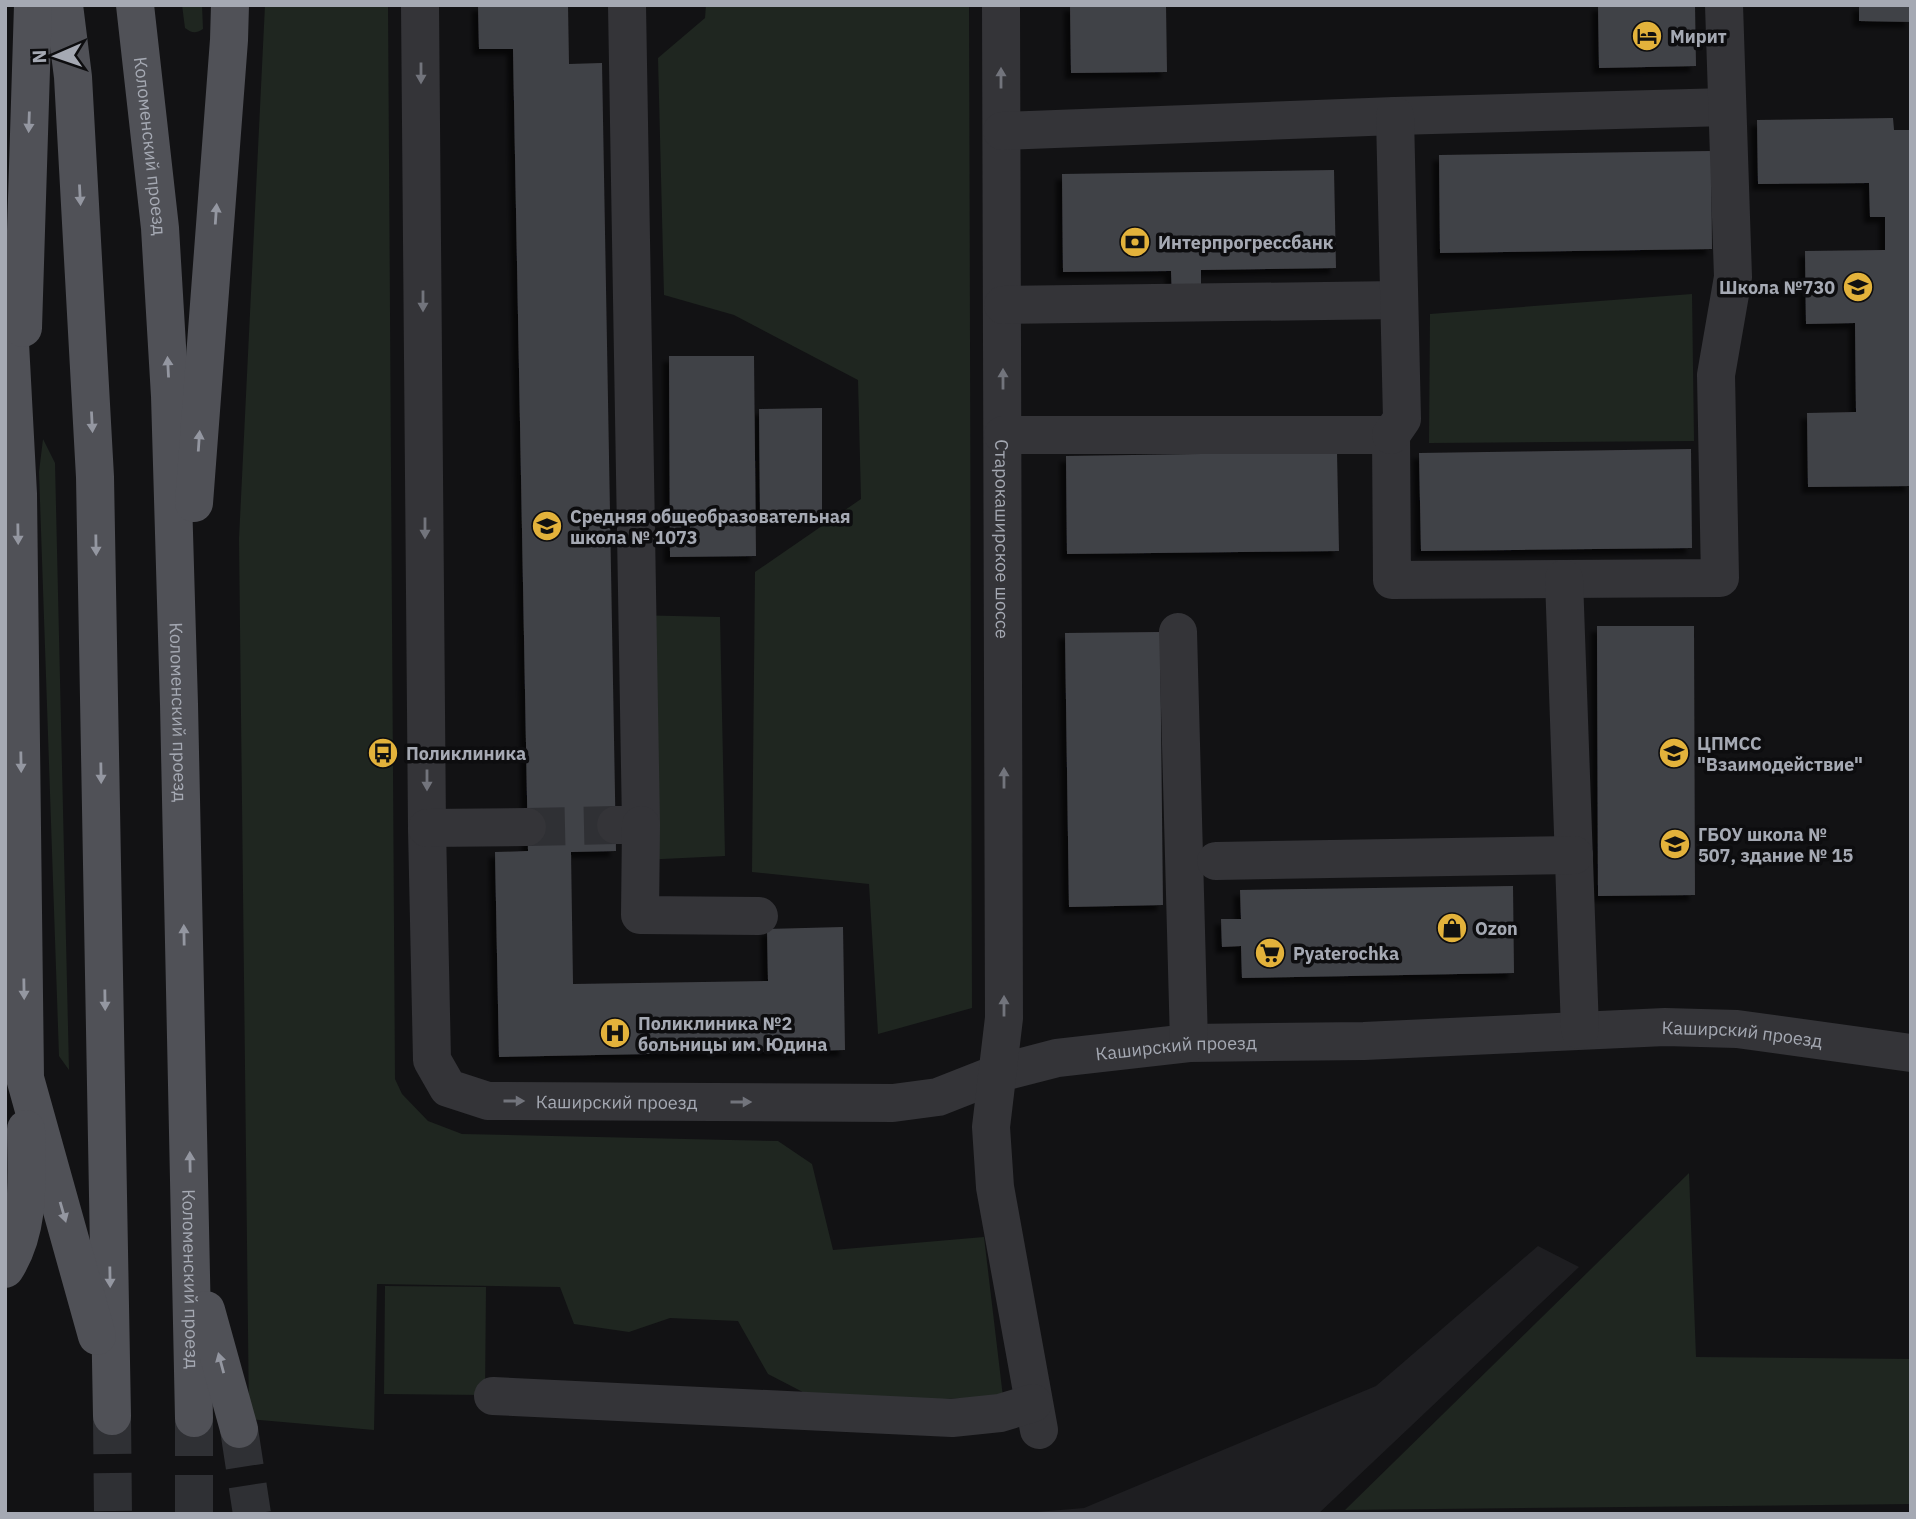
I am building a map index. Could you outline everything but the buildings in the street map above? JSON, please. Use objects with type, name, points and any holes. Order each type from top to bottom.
[{"type":"main road","points":[[18,494],[33,5]]},
{"type":"main road","points":[[25,1078],[112,1403],[95,477],[73,77],[64,5]]},
{"type":"main road","name":"Коломенский проезд","points":[[135,5],[161,241],[170,396],[194,1419]]},
{"type":"main road","points":[[179,704],[230,5]]},
{"type":"main road","points":[[5,295],[9,324],[18,494],[26,1211],[15,1254],[5,1269]]},
{"type":"main road","points":[[192,1255],[239,1429]]},
{"type":"street","points":[[421,5],[427,828],[527,827]]},
{"type":"street","points":[[626,5],[629,825],[640,915],[760,916]]},
{"type":"street","name":"Старокаширское шоссе","points":[[493,1396],[952,1418],[1000,1413],[1036,1416],[995,1187],[991,1127],[1004,1018],[1001,5]]},
{"type":"street","points":[[1395,116],[1402,419],[1391,435],[1392,580],[1720,578],[1716,375],[1733,277],[1724,5]]},
{"type":"street","points":[[1002,131],[1727,107]]},
{"type":"street","points":[[1003,305],[1399,300]]},
{"type":"street","points":[[1003,435],[1391,435]]},
{"type":"street","points":[[1564,579],[1580,1030]]},
{"type":"street","points":[[1178,632],[1188,1043]]},
{"type":"street","name":"Каширский проезд","points":[[427,828],[432,1060],[448,1088],[488,1101],[893,1103],[938,1097],[999,1073],[1057,1058],[1188,1043],[1364,1041],[1665,1027],[1737,1029],[1911,1053]]},
{"type":"street","points":[[1216,861],[1574,855]]},
{"type":"shaded area","points":[[182,5],[202,5],[203,29],[194,32],[185,28]]},
{"type":"shaded area","points":[[265,5],[388,5],[395,1079],[402,1094],[428,1121],[462,1134],[778,1141],[812,1164],[833,1250],[984,1237],[1003,1397],[824,1403],[768,1374],[738,1321],[670,1318],[629,1332],[574,1324],[560,1287],[377,1284],[374,1430],[249,1419],[239,539]]},
{"type":"shaded area","points":[[706,5],[969,5],[972,1008],[878,1034],[869,884],[752,872],[755,572],[861,499],[858,380],[734,315],[664,295],[658,58],[705,18]]},
{"type":"shaded area","points":[[1692,294],[1694,441],[1429,443],[1430,314]]},
{"type":"shaded area","points":[[43,439],[55,463],[69,1070],[59,1056],[39,472]]},
{"type":"shaded area","points":[[629,615],[720,617],[725,856],[641,860]]},
{"type":"shaded area","points":[[1689,1173],[1696,1357],[1911,1359],[1911,1504],[1345,1510]]},
{"type":"shaded area","points":[[1538,1246],[1579,1267],[1318,1514],[1013,1514],[1084,1508],[1376,1386]]},
{"type":"shaded area","points":[[385,1286],[486,1287],[485,1395],[384,1394]]},
{"type":"tunnel","points":[[527,827],[616,825]]},
{"type":"tunnel","points":[[112,1416],[113,1514]]},
{"type":"tunnel","points":[[194,1418],[194,1514]]},
{"type":"tunnel","points":[[239,1429],[252,1514]]},
{"type":"place","name":"Мирит","points":[[1647,36]]},
{"type":"place","name":"Интерпрогрессбанк","points":[[1135,242]]},
{"type":"place","name":"Школа №730","points":[[1858,287]]},
{"type":"place","name":"Средняя общеобразовательная школа № 1073","points":[[547,526]]},
{"type":"place","name":"Поликлиника","points":[[383,753]]},
{"type":"place","name":"ЦПМСС \"Взаимодействие\"","points":[[1674,753]]},
{"type":"place","name":"ГБОУ школа № 507, здание № 15","points":[[1675,844]]},
{"type":"place","name":"Ozon","points":[[1452,928]]},
{"type":"place","name":"Pyaterochka","points":[[1270,953]]},
{"type":"place","name":"Поликлиника №2 больницы им. Юдина","points":[[615,1033]]}]
